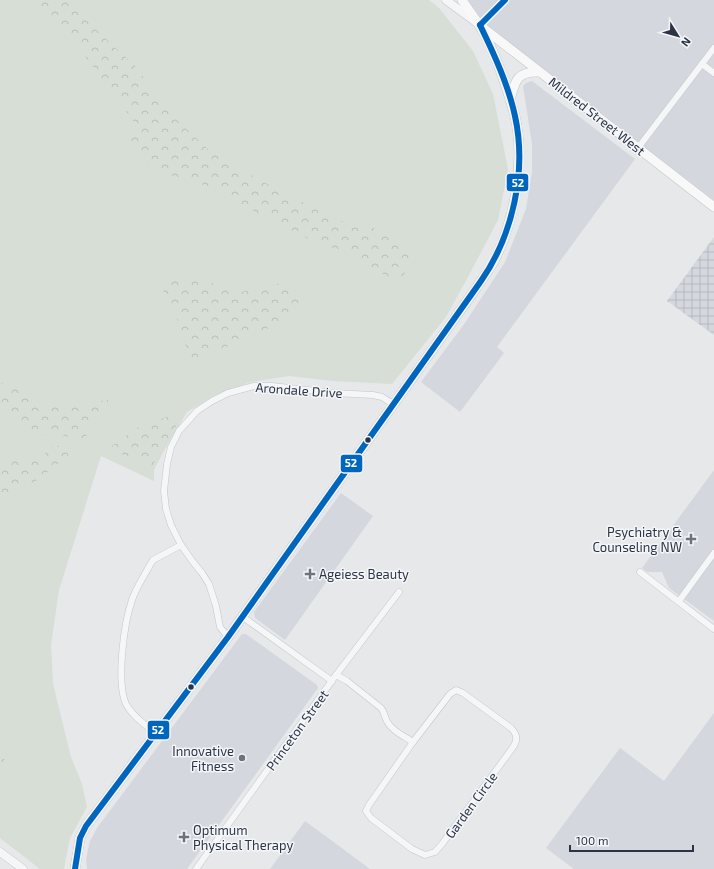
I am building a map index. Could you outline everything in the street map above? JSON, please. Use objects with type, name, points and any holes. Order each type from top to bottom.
[{"type":"main road","points":[[75,869],[80,838],[86,826],[243,617],[495,260],[504,239],[514,205],[518,154],[515,117],[498,65],[480,25],[462,0]]},
{"type":"main road","name":"Mildred Street West","points":[[480,25],[714,207]]},
{"type":"main road","points":[[510,100],[518,78],[527,72],[539,72]]},
{"type":"main road","points":[[71,869],[76,856]]},
{"type":"street","points":[[446,0],[480,25],[505,0]]},
{"type":"street","points":[[638,148],[714,48]]},
{"type":"street","points":[[702,64],[714,73]]},
{"type":"street","name":"Arondale Drive","points":[[228,637],[220,627],[216,606],[209,584],[181,545],[171,525],[164,500],[165,479],[171,447],[179,432],[191,418],[208,403],[236,390],[263,386],[373,395],[384,398],[393,404]]},
{"type":"street","points":[[156,734],[129,710],[123,696],[121,673],[123,640],[132,601],[153,560],[181,545]]},
{"type":"street","points":[[679,601],[714,553]]},
{"type":"street","points":[[640,572],[714,629]]},
{"type":"street","name":"Princeton Street","points":[[196,869],[336,675],[399,592]]},
{"type":"street","points":[[243,617],[332,681]]},
{"type":"street","points":[[336,675],[347,681],[381,708],[386,720],[392,727],[413,742]]},
{"type":"street","name":"Garden Circle","points":[[456,690],[463,693],[511,728],[517,737],[514,747],[442,844],[434,852],[427,855],[421,854],[412,849],[371,818],[366,812],[413,742],[450,694],[456,690]]},
{"type":"street","points":[[0,852],[22,869]]},
{"type":"shaded area","points":[[462,0],[714,0],[714,207],[480,25]]},
{"type":"shaded area","points":[[532,81],[635,159],[497,347],[504,353],[460,412],[421,382],[465,323],[505,262],[526,209],[532,172],[532,144],[523,86]]},
{"type":"shaded area","points":[[714,237],[714,335],[667,301]]},
{"type":"shaded area","points":[[714,470],[714,621],[669,588],[662,572],[647,572],[642,568]]},
{"type":"shaded area","points":[[341,493],[373,516],[285,640],[255,618],[254,612]]},
{"type":"shaded area","points":[[242,634],[246,634],[317,685],[318,688],[187,869],[87,869],[86,859],[90,841],[97,828]]},
{"type":"shaded area","points":[[714,713],[714,869],[574,869],[546,848],[620,748],[664,781]]},
{"type":"shaded area","points":[[305,821],[370,869],[270,869]]},
{"type":"green space","points":[[0,0],[429,0],[439,8],[473,51],[493,94],[508,169],[498,220],[469,275],[446,317],[392,384],[333,381],[289,376],[251,382],[215,395],[187,412],[154,470],[154,481],[101,456],[59,590],[51,645],[53,684],[71,757],[82,784],[87,807],[70,838],[64,869],[40,869],[0,838]]},
{"type":"green space","points":[[36,0],[67,0],[78,13],[135,66],[170,114],[210,151],[281,192],[355,227],[366,223],[413,254],[400,284],[352,256],[307,238],[199,183],[152,171],[127,142],[138,127],[82,52]]},
{"type":"green space","points":[[178,275],[241,292],[286,282],[298,293],[301,305],[283,322],[215,352],[190,359],[176,315],[164,297],[163,285]]},
{"type":"green space","points":[[0,383],[13,385],[49,407],[109,400],[83,441],[62,435],[26,434],[21,420],[0,412]]},
{"type":"green space","points":[[179,414],[181,418],[151,468],[109,448],[144,423]]},
{"type":"green space","points":[[54,445],[75,450],[39,479],[0,500],[0,468],[17,459],[38,460]]},
{"type":"green space","points":[[0,744],[9,776],[0,773]]},
{"type":"transit line","name":"52","points":[[480,25],[505,0]]},
{"type":"transit line","name":"52","points":[[75,869],[80,838],[86,826],[228,637],[481,281],[502,244],[509,223],[518,180],[518,137],[509,92],[480,25]]},
{"type":"place","name":"Psychiatry & Counseling NW","points":[[691,539]]},
{"type":"place","name":"Ageiess Beauty","points":[[310,574]]},
{"type":"place","name":"Innovative Fitness","points":[[242,758]]},
{"type":"place","name":"Optimum Physical Therapy","points":[[184,837]]}]
